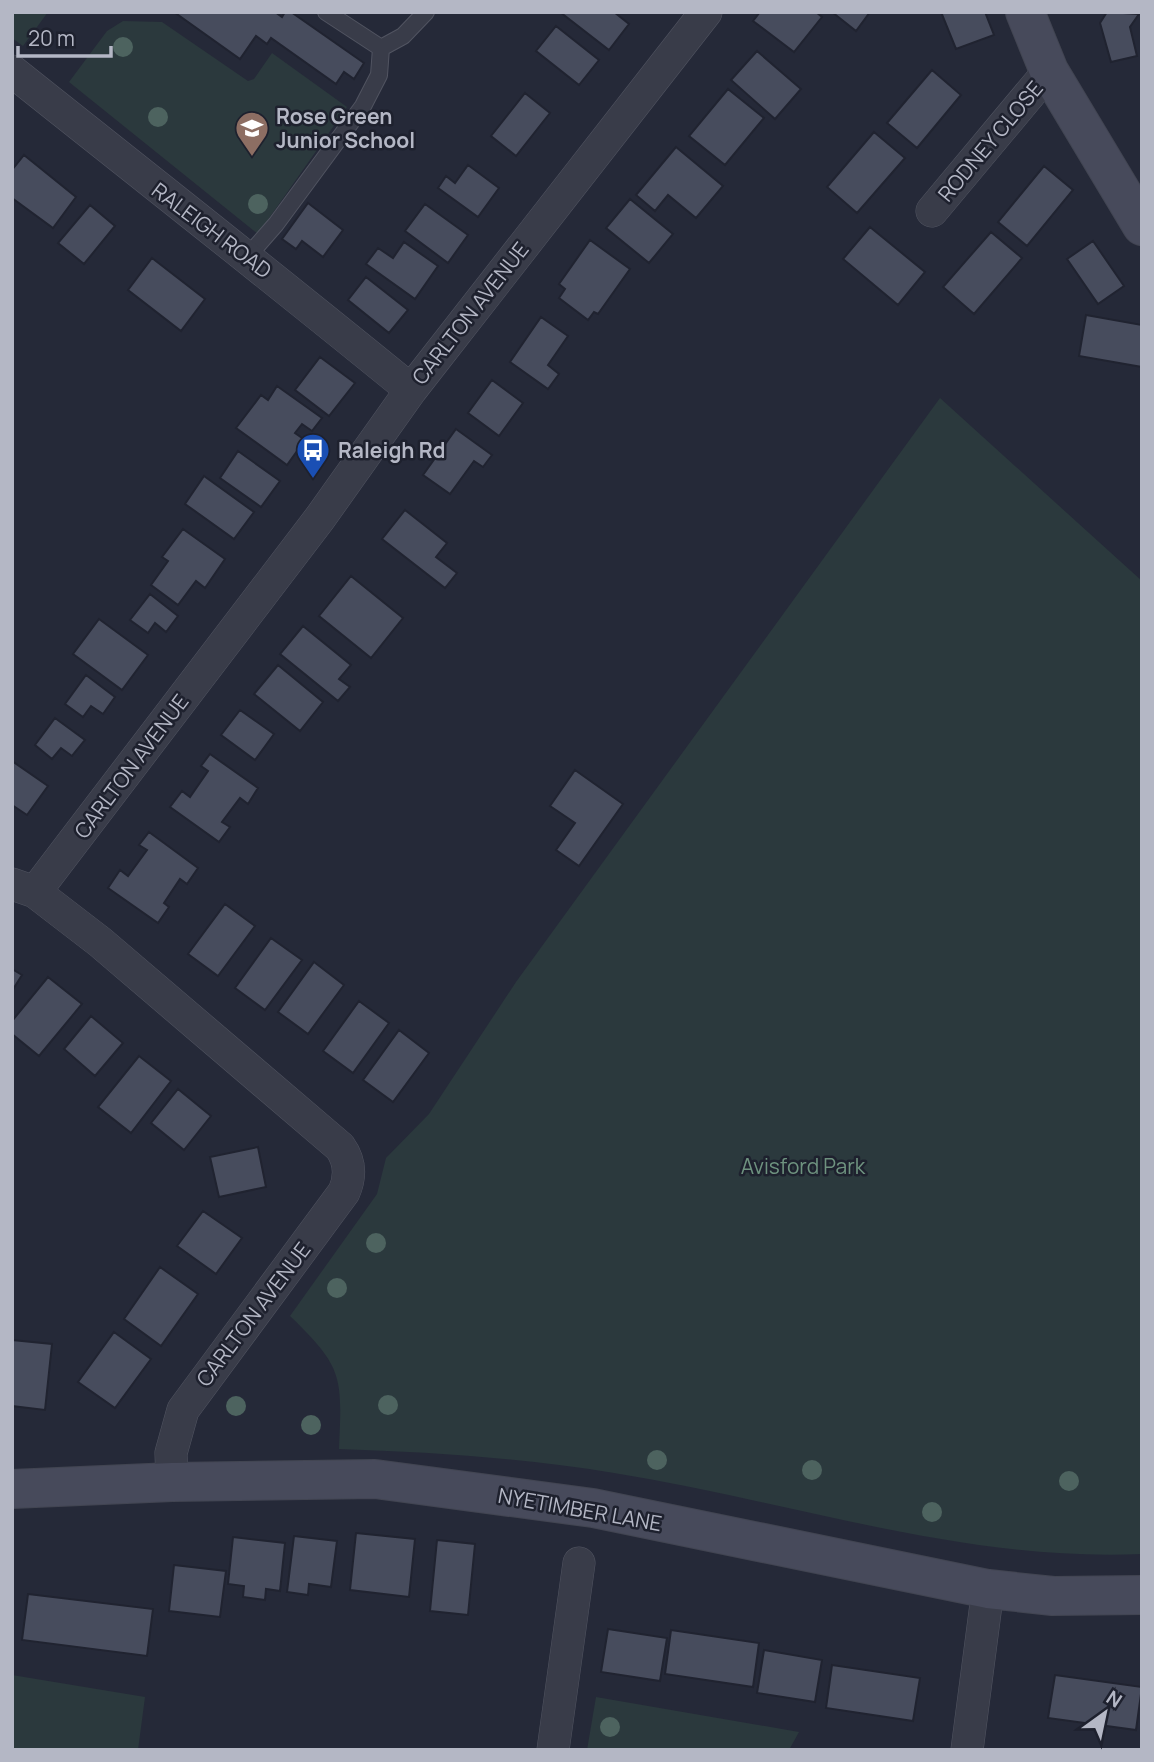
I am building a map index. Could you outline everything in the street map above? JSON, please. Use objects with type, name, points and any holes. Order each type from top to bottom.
[{"type":"street","name":"CARLTON AVENUE","points":[[172,1482],[171,1453],[183,1410],[344,1192],[348,1163],[340,1147],[100,942],[24,888],[320,518],[411,390],[706,12]]},
{"type":"street","points":[[1025,12],[1049,71],[1142,226]]},
{"type":"street","name":"RALEIGH ROAD","points":[[12,71],[160,191],[248,256],[411,390]]},
{"type":"street","name":"RODNEY CLOSE","points":[[932,211],[1049,71]]},
{"type":"street","name":"NYETIMBER LANE","points":[[12,1489],[172,1482],[374,1479],[478,1490],[593,1508],[988,1590],[1054,1596],[1142,1595]]},
{"type":"street","points":[[553,1750],[579,1563]]},
{"type":"street","points":[[967,1750],[988,1590]]},
{"type":"lane","points":[[326,12],[381,48]]},
{"type":"lane","points":[[381,48],[403,36],[426,12]]},
{"type":"lane","points":[[248,256],[276,224],[363,106],[379,75],[381,48]]},
{"type":"green space","points":[[12,12],[48,12],[23,46],[12,38]]},
{"type":"green space","points":[[123,21],[162,22],[248,81],[254,79],[272,53],[347,107],[258,234],[69,82],[107,31]]},
{"type":"green space","name":"Avisford Park","points":[[940,398],[1142,581],[1142,1554],[1075,1554],[1008,1549],[942,1539],[680,1485],[546,1463],[477,1456],[339,1449],[340,1405],[336,1375],[321,1349],[290,1316],[377,1194],[386,1158],[429,1114],[516,982]]},
{"type":"green space","points":[[12,1675],[145,1697],[138,1750],[12,1750]]},
{"type":"green space","points":[[596,1697],[799,1732],[789,1750],[587,1750]]},
{"type":"building","points":[[174,12],[275,12],[282,17],[285,12],[291,12],[364,63],[354,79],[344,72],[336,84],[271,38],[267,44],[256,36],[240,59]]},
{"type":"building","points":[[560,12],[614,12],[629,24],[609,50]]},
{"type":"building","points":[[760,12],[816,12],[822,17],[794,52],[753,21]]},
{"type":"building","points":[[832,12],[870,12],[856,31]]},
{"type":"building","points":[[941,12],[985,12],[994,35],[956,49]]},
{"type":"building","points":[[1107,12],[1139,14],[1130,27],[1137,56],[1111,62],[1100,23]]},
{"type":"building","points":[[556,26],[599,60],[579,85],[536,51]]},
{"type":"building","points":[[757,51],[801,89],[775,119],[731,80]]},
{"type":"building","points":[[932,70],[961,95],[917,148],[887,123]]},
{"type":"building","points":[[728,89],[764,118],[725,165],[689,136]]},
{"type":"building","points":[[525,93],[550,113],[516,156],[491,136]]},
{"type":"building","points":[[874,132],[905,158],[857,213],[827,187]]},
{"type":"building","points":[[676,147],[723,186],[696,218],[668,195],[655,211],[636,195]]},
{"type":"building","points":[[24,155],[76,197],[53,228],[12,198],[12,170]]},
{"type":"building","points":[[468,165],[499,188],[478,217],[438,188],[446,176],[455,183]]},
{"type":"building","points":[[1044,166],[1073,190],[1027,246],[998,222]]},
{"type":"building","points":[[630,199],[673,234],[649,263],[606,228]]},
{"type":"building","points":[[308,203],[343,230],[323,257],[302,241],[296,249],[282,239]]},
{"type":"building","points":[[425,204],[468,235],[448,263],[405,231]]},
{"type":"building","points":[[90,205],[115,226],[84,264],[58,243]]},
{"type":"building","points":[[870,227],[925,272],[898,305],[843,259]]},
{"type":"building","points":[[991,232],[1022,258],[974,314],[943,287]]},
{"type":"building","points":[[590,240],[630,269],[598,314],[594,312],[588,320],[559,298],[565,289],[559,284]]},
{"type":"building","points":[[1093,241],[1124,286],[1098,304],[1067,259]]},
{"type":"building","points":[[404,242],[438,266],[415,299],[366,264],[378,248],[393,258]]},
{"type":"building","points":[[152,258],[205,299],[181,331],[128,290]]},
{"type":"building","points":[[366,277],[408,310],[389,333],[348,300]]},
{"type":"building","points":[[1086,315],[1142,325],[1142,367],[1079,356]]},
{"type":"building","points":[[541,317],[568,336],[548,365],[559,374],[548,389],[510,362]]},
{"type":"building","points":[[320,357],[355,383],[329,416],[295,390]]},
{"type":"building","points":[[492,380],[523,403],[499,436],[468,413]]},
{"type":"building","points":[[277,386],[322,418],[312,431],[302,424],[295,433],[305,440],[287,465],[236,428],[261,395],[268,400]]},
{"type":"building","points":[[456,429],[492,455],[483,467],[474,461],[450,494],[423,475]]},
{"type":"building","points":[[238,451],[280,481],[261,507],[220,478]]},
{"type":"building","points":[[204,476],[254,512],[234,539],[185,504]]},
{"type":"building","points":[[405,510],[447,543],[436,557],[457,573],[445,588],[382,539]]},
{"type":"building","points":[[183,529],[225,559],[205,588],[196,581],[178,605],[151,585],[168,561],[162,557]]},
{"type":"building","points":[[351,576],[403,618],[371,658],[319,616]]},
{"type":"building","points":[[150,594],[178,616],[166,632],[155,623],[148,633],[130,620]]},
{"type":"building","points":[[99,619],[148,655],[122,690],[73,654]]},
{"type":"building","points":[[303,626],[351,665],[339,679],[350,687],[338,701],[280,654]]},
{"type":"building","points":[[278,665],[323,702],[300,731],[254,694]]},
{"type":"building","points":[[86,675],[115,697],[103,714],[91,706],[83,717],[65,704]]},
{"type":"building","points":[[240,710],[274,734],[255,760],[221,735]]},
{"type":"building","points":[[55,718],[85,740],[72,756],[61,748],[52,759],[35,745]]},
{"type":"building","points":[[210,754],[258,788],[248,804],[240,798],[222,822],[230,827],[219,842],[170,807],[182,791],[190,797],[208,771],[201,766]]},
{"type":"building","points":[[12,761],[48,786],[27,815],[12,805]]},
{"type":"building","points":[[575,770],[623,804],[579,866],[556,850],[575,823],[550,806]]},
{"type":"building","points":[[149,832],[198,868],[187,884],[180,879],[164,903],[169,907],[158,923],[108,888],[120,870],[128,876],[147,850],[139,845]]},
{"type":"building","points":[[225,904],[255,926],[218,976],[188,954]]},
{"type":"building","points":[[271,938],[302,960],[265,1010],[235,988]]},
{"type":"building","points":[[314,962],[344,985],[308,1034],[278,1012]]},
{"type":"building","points":[[12,969],[22,975],[12,991]]},
{"type":"building","points":[[48,977],[82,1004],[39,1056],[12,1034],[12,1021]]},
{"type":"building","points":[[359,1001],[389,1023],[353,1073],[323,1051]]},
{"type":"building","points":[[91,1016],[123,1043],[95,1076],[64,1049]]},
{"type":"building","points":[[399,1030],[429,1053],[393,1102],[363,1080]]},
{"type":"building","points":[[139,1056],[171,1081],[131,1133],[98,1107]]},
{"type":"building","points":[[178,1089],[211,1116],[184,1150],[151,1123]]},
{"type":"building","points":[[258,1147],[266,1187],[219,1197],[210,1157]]},
{"type":"building","points":[[203,1211],[242,1238],[216,1274],[177,1246]]},
{"type":"building","points":[[160,1267],[198,1294],[161,1346],[124,1319]]},
{"type":"building","points":[[114,1332],[151,1359],[115,1408],[78,1382]]},
{"type":"building","points":[[12,1340],[52,1344],[45,1410],[12,1406]]},
{"type":"building","points":[[356,1533],[415,1539],[409,1597],[350,1590]]},
{"type":"building","points":[[294,1536],[337,1541],[331,1587],[309,1584],[308,1595],[287,1592]]},
{"type":"building","points":[[233,1537],[285,1543],[280,1591],[266,1589],[265,1600],[243,1597],[244,1586],[228,1584]]},
{"type":"building","points":[[437,1540],[475,1544],[468,1615],[430,1611]]},
{"type":"building","points":[[174,1565],[226,1571],[220,1617],[169,1611]]},
{"type":"building","points":[[28,1594],[153,1609],[147,1656],[22,1640]]},
{"type":"building","points":[[608,1629],[667,1638],[660,1681],[601,1672]]},
{"type":"building","points":[[671,1630],[759,1643],[753,1687],[665,1674]]},
{"type":"building","points":[[764,1650],[822,1660],[815,1702],[757,1693]]},
{"type":"building","points":[[832,1665],[920,1678],[913,1721],[826,1708]]},
{"type":"building","points":[[1055,1675],[1142,1687],[1136,1730],[1048,1718]]},
{"type":"place","name":"Rose Green Junior School","points":[[252,158]]},
{"type":"place","name":"Raleigh Rd","points":[[313,480]]}]
